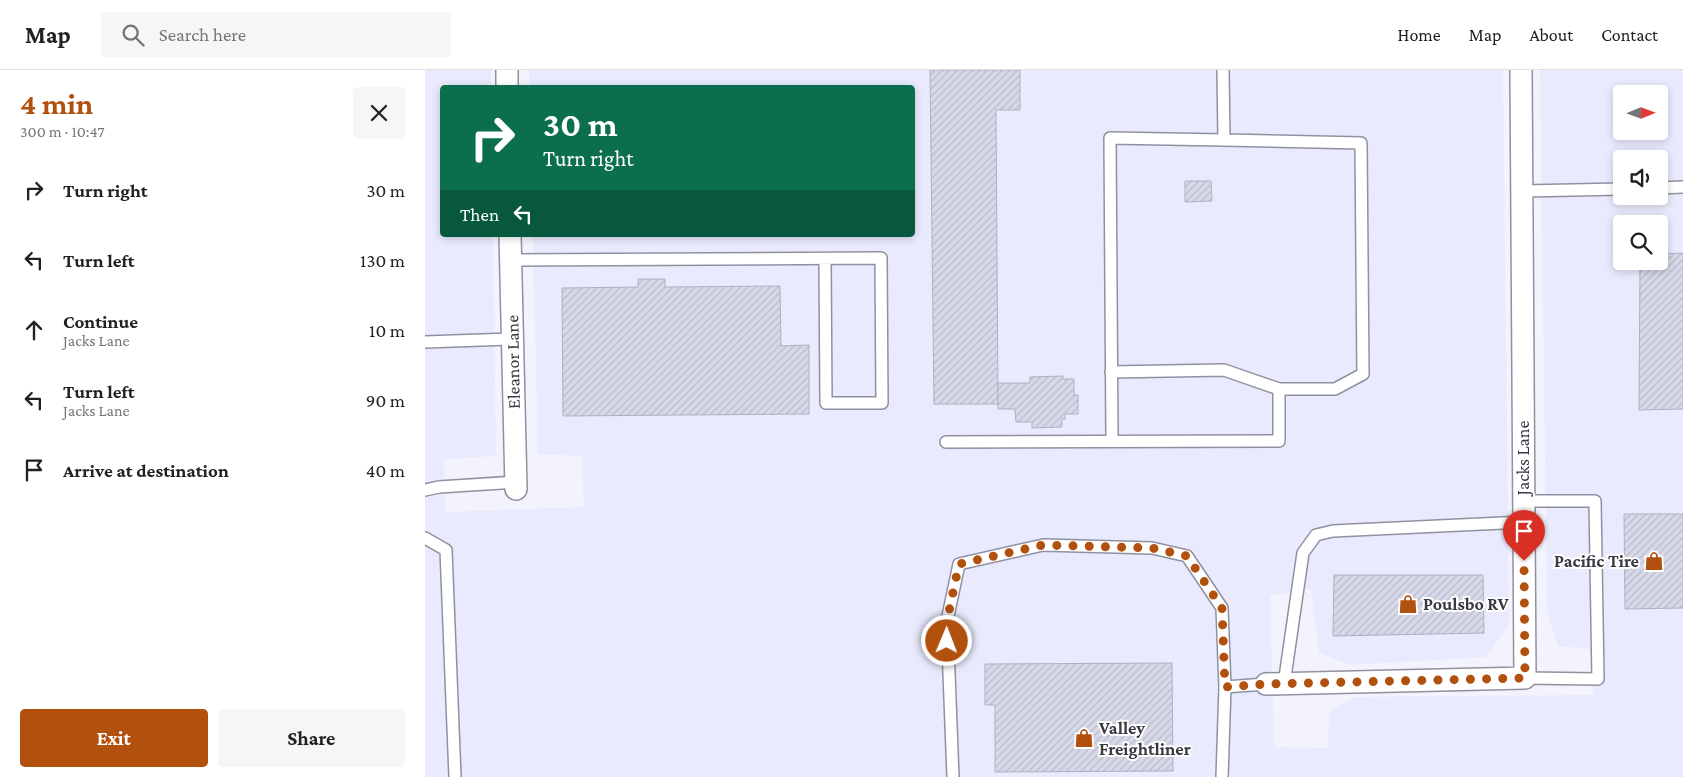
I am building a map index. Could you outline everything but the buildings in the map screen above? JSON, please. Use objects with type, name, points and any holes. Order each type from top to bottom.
[{"type":"street","points":[[507,70],[507,85]]},
{"type":"street","name":"Jacks Lane","points":[[1521,70],[1525,678]]},
{"type":"street","name":"Eleanor Lane","points":[[510,237],[516,486]]},
{"type":"street","points":[[1275,684],[1525,678]]},
{"type":"lane","points":[[1223,70],[1224,140]]},
{"type":"lane","points":[[1111,372],[1224,370],[1279,388],[1335,389],[1363,374],[1361,142],[1110,138],[1111,372],[1112,441]]},
{"type":"lane","points":[[1668,188],[1683,188]]},
{"type":"lane","points":[[1521,191],[1613,189]]},
{"type":"lane","points":[[511,260],[881,258],[882,403],[826,403],[825,259]]},
{"type":"lane","points":[[425,342],[513,339]]},
{"type":"lane","points":[[947,442],[1279,441],[1279,388]]},
{"type":"lane","points":[[425,490],[439,486],[516,486]]},
{"type":"lane","points":[[1225,687],[1275,684],[1303,554],[1316,535],[1333,531],[1524,512],[1595,501],[1598,679],[1525,678]]},
{"type":"lane","points":[[425,538],[446,550],[455,777]]},
{"type":"lane","points":[[953,777],[947,621],[959,564],[1043,545],[1152,548],[1187,556],[1222,608],[1225,687],[1221,777]]},
{"type":"shaded area","points":[[425,70],[491,70],[491,85],[440,85],[440,237],[493,237],[496,456],[444,459],[445,512],[584,507],[582,456],[538,454],[533,237],[915,237],[915,85],[529,85],[529,70],[1503,70],[1509,625],[1486,657],[1349,665],[1319,652],[1311,589],[1270,596],[1274,747],[1327,748],[1330,712],[1355,697],[1593,695],[1591,649],[1558,646],[1547,611],[1540,70],[1683,70],[1683,777],[425,777]]},
{"type":"place","name":"Pacific Tire","points":[[1654,561]]},
{"type":"place","name":"Poulsbo RV","points":[[1408,604]]},
{"type":"place","name":"Valley Freightliner","points":[[1084,738]]},
{"type":"route","points":[[947,641],[947,621],[959,564],[1043,545],[1152,548],[1187,556],[1222,608],[1225,687],[1267,684],[1525,678],[1524,561]]}]
